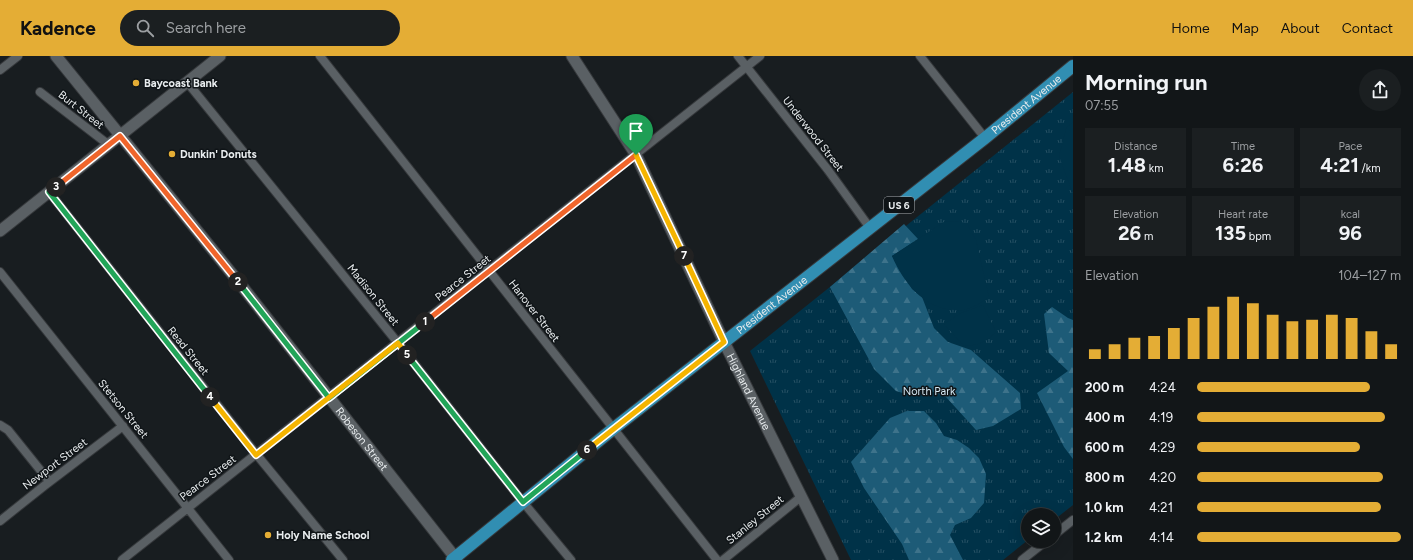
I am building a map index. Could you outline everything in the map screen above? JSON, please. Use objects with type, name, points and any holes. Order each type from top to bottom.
[{"type":"main road","name":"President Avenue","points":[[455,559],[613,429],[985,138],[1073,66]]},
{"type":"street","points":[[0,70],[18,56]]},
{"type":"street","name":"Robeson Street","points":[[56,56],[241,285],[455,559]]},
{"type":"street","points":[[0,231],[220,56]]},
{"type":"street","name":"Hanover Street","points":[[320,56],[717,560]]},
{"type":"street","name":"Highland Avenue","points":[[572,56],[636,155],[724,342],[833,560]]},
{"type":"street","name":"Underwood Street","points":[[738,56],[828,170],[870,228]]},
{"type":"street","name":"Pearce Street","points":[[122,560],[187,507],[256,455],[489,272],[760,56]]},
{"type":"street","points":[[920,56],[985,138]]},
{"type":"street","name":"Madison Street","points":[[187,82],[571,560]]},
{"type":"street","name":"Burt Street","points":[[40,92],[109,145]]},
{"type":"street","name":"Read Street","points":[[49,192],[256,455],[343,560]]},
{"type":"street","name":"Stetson Street","points":[[0,272],[229,560]]},
{"type":"street","points":[[0,425],[8,430],[49,481]]},
{"type":"street","name":"Newport Street","points":[[0,521],[49,481],[123,426]]},
{"type":"street","name":"Stanley Street","points":[[722,560],[802,496]]},
{"type":"street","points":[[1061,529],[1073,520]]},
{"type":"street","points":[[1022,560],[1037,548]]},
{"type":"green space","name":"North Park","points":[[1073,92],[1073,505],[1061,514],[1061,508],[1021,508],[1021,546],[1003,560],[851,560],[750,351]]},
{"type":"green space","points":[[1073,121],[1073,194],[1059,156],[1066,129]]},
{"type":"green space","points":[[958,221],[967,224],[976,240],[989,297],[974,306],[962,310],[944,308],[934,305],[924,299],[902,275],[892,256],[944,222]]},
{"type":"green space","points":[[904,224],[918,239],[892,256],[912,289],[922,297],[934,328],[948,342],[971,350],[1020,393],[1021,409],[993,426],[976,430],[946,397],[928,390],[906,394],[896,391],[874,369],[830,287]]},
{"type":"green space","points":[[983,305],[996,332],[982,342],[964,346],[944,324],[961,313]]},
{"type":"green space","points":[[1052,307],[1073,320],[1073,459],[1064,447],[1037,393],[1068,371],[1049,353],[1044,314]]},
{"type":"green space","points":[[907,411],[924,411],[936,423],[944,436],[957,440],[969,448],[979,458],[986,474],[984,503],[971,518],[955,525],[950,535],[963,560],[909,560],[902,544],[864,488],[851,462],[890,418]]},
{"type":"place","name":"Baycoast Bank","points":[[136,83]]},
{"type":"place","name":"Dunkin' Donuts","points":[[172,154]]},
{"type":"place","name":"Holy Name School","points":[[268,535]]},
{"type":"route","points":[[636,155],[489,272],[398,343],[329,398],[241,285],[120,136],[49,192],[256,455],[398,343],[523,502],[724,342],[636,155]]}]
